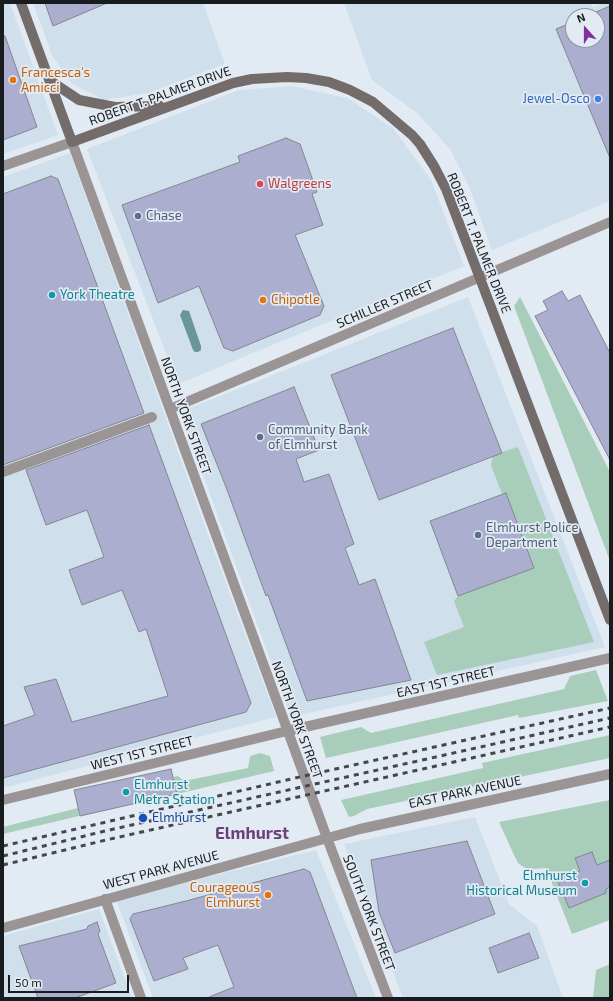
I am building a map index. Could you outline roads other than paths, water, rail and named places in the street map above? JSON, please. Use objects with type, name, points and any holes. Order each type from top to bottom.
[{"type":"main road","name":"NORTH YORK STREET","points":[[21,3],[72,142]]},
{"type":"main road","name":"ROBERT T. PALMER DRIVE","points":[[72,142],[233,83],[252,79],[287,77],[306,78],[329,82],[350,90],[373,102],[412,135],[420,144],[434,166],[446,189],[610,620]]},
{"type":"main road","points":[[49,79],[79,100],[115,107],[168,106]]},
{"type":"street","points":[[3,166],[72,142]]},
{"type":"street","name":"NORTH YORK STREET","points":[[72,142],[327,838]]},
{"type":"street","name":"SCHILLER STREET","points":[[170,409],[610,222]]},
{"type":"street","points":[[3,472],[152,417]]},
{"type":"street","name":"EAST 1ST STREET","points":[[287,731],[610,658]]},
{"type":"street","name":"WEST 1ST STREET","points":[[3,800],[287,731]]},
{"type":"street","name":"EAST PARK AVENUE","points":[[327,838],[360,829],[610,774]]},
{"type":"street","name":"WEST PARK AVENUE","points":[[3,928],[327,838]]},
{"type":"street","name":"SOUTH YORK STREET","points":[[327,838],[388,998]]},
{"type":"street","points":[[104,899],[141,998]]},
{"type":"water","points":[[183,310],[189,311],[201,346],[201,350],[198,352],[193,350],[180,315]]},
{"type":"railway","points":[[3,846],[304,776],[610,708]]},
{"type":"railway","points":[[3,856],[105,831],[610,718]]},
{"type":"railway","points":[[3,865],[106,840],[610,727]]},
{"type":"place","name":"Francesca's Amicci","points":[[13,80]]},
{"type":"place","name":"Jewel-Osco","points":[[598,99]]},
{"type":"place","name":"Walgreens","points":[[260,184]]},
{"type":"place","name":"Chase","points":[[138,216]]},
{"type":"place","name":"York Theatre","points":[[52,295]]},
{"type":"place","name":"Chipotle","points":[[263,300]]},
{"type":"place","name":"Community Bank of Elmhurst","points":[[260,437]]},
{"type":"place","name":"Elmhurst Police Department","points":[[478,535]]},
{"type":"place","name":"Elmhurst Metra Station","points":[[126,792]]},
{"type":"place","name":"Elmhurst","points":[[143,818]]},
{"type":"place","name":"Elmhurst Historical Museum","points":[[585,883]]},
{"type":"place","name":"Courageous Elmhurst","points":[[268,895]]},
{"type":"district","name":"Elmhurst","points":[[252,833]]}]
